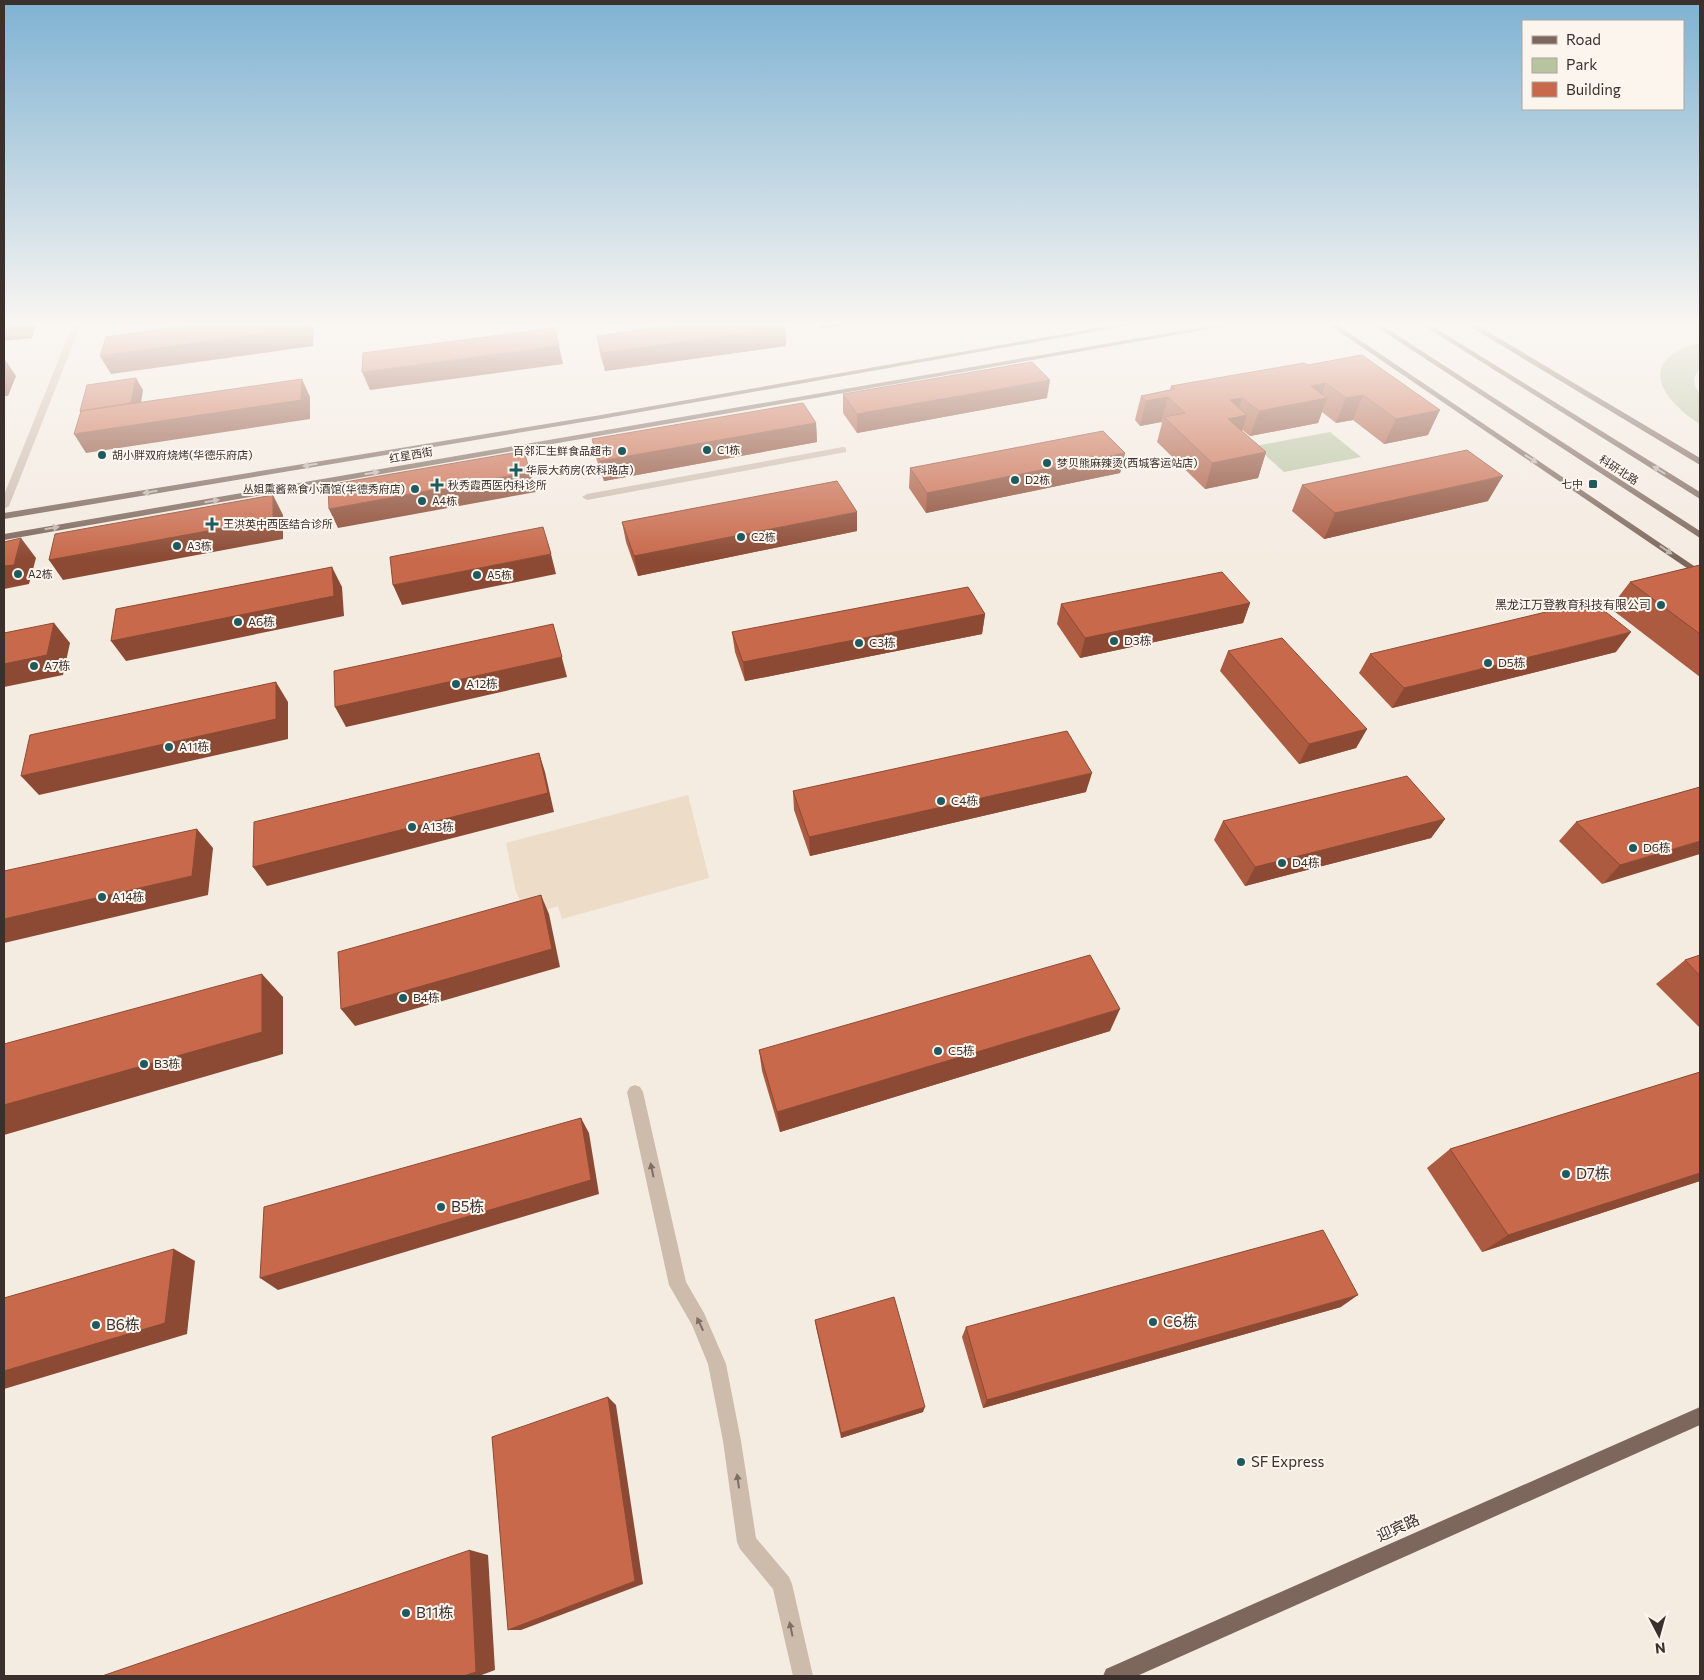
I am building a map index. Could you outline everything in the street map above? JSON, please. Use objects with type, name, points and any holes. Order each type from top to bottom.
[{"type":"main road","name":"红星西街","points":[[4,516],[683,402]]},
{"type":"main road","name":"红星西街","points":[[4,537],[781,402]]},
{"type":"main road","points":[[1447,402],[1700,574]]},
{"type":"main road","name":"科研北路","points":[[1496,402],[1700,535]]},
{"type":"main road","name":"科研北路","points":[[1550,402],[1700,496]]},
{"type":"main road","points":[[1600,402],[1700,462]]},
{"type":"main road","points":[[576,421],[582,437]]},
{"type":"main road","name":"迎宾路","points":[[1113,1676],[1700,1416]]},
{"type":"street","points":[[4,506],[46,402]]},
{"type":"street","points":[[587,497],[843,450]]},
{"type":"street","points":[[635,1092],[678,1285],[698,1319],[717,1364],[732,1442],[747,1542],[782,1584],[803,1676]]},
{"type":"green space","points":[[1673,402],[1700,402],[1700,424]]},
{"type":"green space","points":[[1330,432],[1361,457],[1284,472],[1255,446]]},
{"type":"shaded area","points":[[688,795],[709,878],[562,919],[558,906],[539,912],[525,909],[516,892],[506,843]]},
{"type":"building","points":[[82,402],[131,402],[131,403],[80,411]]},
{"type":"building","points":[[140,402],[285,402],[74,434],[81,411]]},
{"type":"building","points":[[849,402],[923,402],[857,414]]},
{"type":"building","points":[[1174,402],[1233,402],[1247,415],[1228,419],[1266,452],[1212,463],[1164,417],[1185,413]]},
{"type":"building","points":[[1248,402],[1304,402],[1259,411]]},
{"type":"building","points":[[1373,402],[1429,402],[1440,410],[1396,419]]},
{"type":"building","points":[[803,403],[816,423],[600,461],[592,439]]},
{"type":"building","points":[[1103,431],[1125,453],[927,493],[910,468]]},
{"type":"building","points":[[1467,450],[1503,476],[1335,513],[1302,485]]},
{"type":"building","points":[[524,451],[530,472],[329,509],[328,485]]},
{"type":"building","points":[[837,481],[857,512],[634,556],[622,522]]},
{"type":"building","points":[[273,495],[273,519],[49,560],[55,534]]},
{"type":"building","points":[[543,527],[551,554],[393,585],[390,557]]},
{"type":"building","points":[[21,538],[14,565],[4,566],[4,542]]},
{"type":"building","points":[[1700,565],[1700,634],[1630,582]]},
{"type":"building","points":[[332,567],[334,596],[111,641],[116,609]]},
{"type":"building","points":[[1222,572],[1250,603],[1085,638],[1061,604]]},
{"type":"building","points":[[968,587],[985,614],[743,662],[732,632]]},
{"type":"building","points":[[1592,601],[1631,632],[1404,688],[1370,654]]},
{"type":"building","points":[[54,623],[47,655],[4,664],[4,633]]},
{"type":"building","points":[[553,624],[562,657],[335,707],[334,671]]},
{"type":"building","points":[[1282,638],[1367,729],[1309,744],[1228,651]]},
{"type":"building","points":[[276,682],[276,719],[21,776],[30,735]]},
{"type":"building","points":[[1067,731],[1092,773],[809,837],[793,791]]},
{"type":"building","points":[[539,753],[548,793],[253,867],[254,822]]},
{"type":"building","points":[[1407,776],[1445,819],[1255,867],[1223,821]]},
{"type":"building","name":"D6栋","points":[[1700,787],[1700,841],[1620,865],[1576,822]]},
{"type":"building","points":[[197,829],[192,876],[4,919],[4,871]]},
{"type":"building","name":"B4栋","points":[[541,895],[552,949],[341,1009],[338,952]]},
{"type":"building","name":"C5栋","points":[[1090,955],[1120,1009],[777,1112],[759,1050]]},
{"type":"building","points":[[1700,955],[1700,976],[1685,960]]},
{"type":"building","points":[[262,974],[262,1032],[4,1105],[4,1044]]},
{"type":"building","name":"D7栋","points":[[1700,1072],[1700,1173],[1508,1235],[1450,1149]]},
{"type":"building","name":"B5栋","points":[[581,1118],[591,1180],[260,1278],[264,1207]]},
{"type":"building","name":"C6栋","points":[[1323,1230],[1358,1295],[987,1400],[966,1327]]},
{"type":"building","name":"B6栋","points":[[174,1249],[165,1323],[4,1371],[4,1298]]},
{"type":"building","points":[[894,1297],[925,1407],[841,1433],[815,1320]]},
{"type":"building","points":[[608,1397],[635,1581],[508,1630],[492,1437]]},
{"type":"building","name":"B11栋","points":[[470,1550],[476,1672],[464,1676],[102,1676]]},
{"type":"place","name":"C1栋","points":[[707,450]]},
{"type":"place","name":"百邻汇生鲜食品超市","points":[[622,451]]},
{"type":"place","name":"胡小胖双府烧烤(华德乐府店)","points":[[102,455]]},
{"type":"place","name":"梦贝熊麻辣烫(西城客运站店)","points":[[1047,463]]},
{"type":"place","name":"华辰大药房(农科路店)","points":[[516,470]]},
{"type":"place","name":"D2栋","points":[[1015,480]]},
{"type":"place","name":"七中","points":[[1593,484]]},
{"type":"place","name":"秋秀霞西医内科诊所","points":[[437,485]]},
{"type":"place","name":"丛姐熏酱熟食小酒馆(华德秀府店)","points":[[415,489]]},
{"type":"place","name":"A4栋","points":[[422,501]]},
{"type":"place","name":"王洪英中西医结合诊所","points":[[212,524]]},
{"type":"place","name":"C2栋","points":[[741,537]]},
{"type":"place","name":"A3栋","points":[[177,546]]},
{"type":"place","name":"A2栋","points":[[18,574]]},
{"type":"place","name":"A5栋","points":[[477,575]]},
{"type":"place","name":"黑龙江万登教育科技有限公司","points":[[1661,605]]},
{"type":"place","name":"A6栋","points":[[238,622]]},
{"type":"place","name":"D3栋","points":[[1114,641]]},
{"type":"place","name":"C3栋","points":[[859,643]]},
{"type":"place","name":"D5栋","points":[[1488,663]]},
{"type":"place","name":"A7栋","points":[[34,666]]},
{"type":"place","name":"A12栋","points":[[456,684]]},
{"type":"place","name":"A11栋","points":[[169,747]]},
{"type":"place","name":"C4栋","points":[[941,801]]},
{"type":"place","name":"A13栋","points":[[412,827]]},
{"type":"place","name":"D6栋","points":[[1633,848]]},
{"type":"place","name":"D4栋","points":[[1282,863]]},
{"type":"place","name":"A14栋","points":[[102,897]]},
{"type":"place","name":"B4栋","points":[[403,998]]},
{"type":"place","name":"C5栋","points":[[938,1051]]},
{"type":"place","name":"B3栋","points":[[144,1064]]},
{"type":"place","name":"D7栋","points":[[1566,1174]]},
{"type":"place","name":"B5栋","points":[[441,1207]]},
{"type":"place","name":"C6栋","points":[[1153,1322]]},
{"type":"place","name":"B6栋","points":[[96,1325]]},
{"type":"place","name":"SF Express","points":[[1241,1462]]},
{"type":"place","name":"B11栋","points":[[406,1613]]}]
